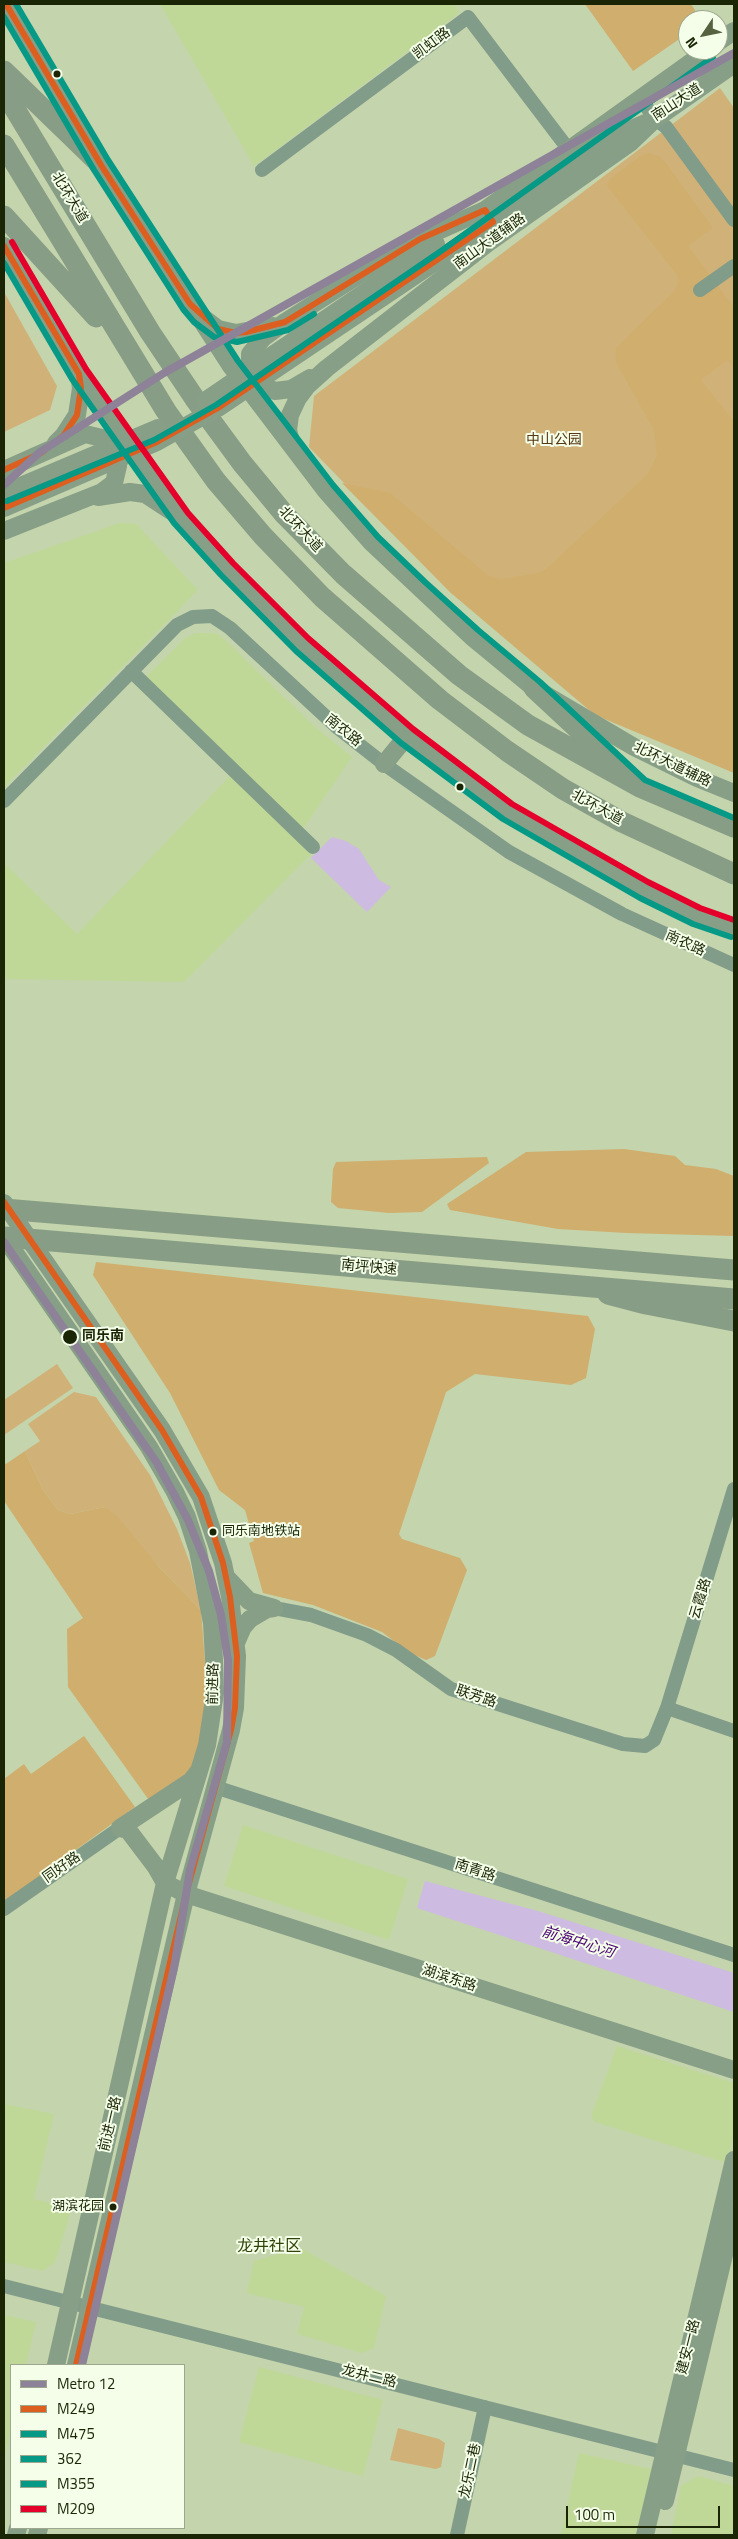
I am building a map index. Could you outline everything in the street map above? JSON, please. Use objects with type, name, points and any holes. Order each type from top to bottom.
[{"type":"highway","points":[[4,71],[101,165]]},
{"type":"highway","name":"北环大道","points":[[4,91],[150,332],[195,399],[242,463],[286,515],[343,574],[459,675],[528,725],[640,787],[734,827]]},
{"type":"highway","name":"北环大道","points":[[4,145],[166,411],[216,481],[263,536],[322,597],[384,653],[507,751],[563,789],[622,822],[734,874]]},
{"type":"highway","points":[[4,216],[129,352]]},
{"type":"highway","points":[[534,688],[640,787]]},
{"type":"highway","name":"南坪快速","points":[[4,1209],[734,1270]]},
{"type":"highway","name":"南坪快速","points":[[4,1237],[734,1299]]},
{"type":"highway","points":[[577,1285],[646,1304],[734,1321]]},
{"type":"main road","name":"北环大道辅路","points":[[6,4],[101,165],[231,366],[292,449],[372,544],[472,637],[534,688],[634,747],[697,778],[734,793]]},
{"type":"main road","name":"南山大道","points":[[489,216],[569,150],[694,60]]},
{"type":"main road","name":"南山大道","points":[[4,508],[157,442],[218,408],[489,216],[622,133],[655,119],[734,64]]},
{"type":"main road","name":"南山大道辅路","points":[[327,368],[488,243],[630,143],[655,119]]},
{"type":"main road","points":[[327,368],[291,389],[275,391],[261,385],[250,370],[250,354],[263,338],[399,250],[489,216]]},
{"type":"main road","points":[[4,246],[79,374],[181,518],[227,569],[302,644],[407,736],[507,811],[644,890],[697,916],[734,929]]},
{"type":"main road","name":"南山大道","points":[[4,494],[151,432],[211,398],[440,250]]},
{"type":"main road","points":[[190,304],[208,323],[227,331],[259,330],[286,322]]},
{"type":"main road","points":[[292,449],[288,430],[290,415],[298,398],[327,368]]},
{"type":"main road","points":[[41,452],[64,435],[77,415],[81,394],[79,374]]},
{"type":"main road","points":[[4,470],[85,434],[102,438],[109,444],[118,466],[114,483],[102,492],[4,531]]},
{"type":"main road","points":[[78,502],[112,493],[130,492],[145,494],[181,518]]},
{"type":"main road","points":[[384,764],[407,736]]},
{"type":"main road","name":"前进路","points":[[4,1202],[175,1451],[200,1498],[226,1576],[236,1643],[236,1698],[231,1730],[186,1894]]},
{"type":"main road","name":"前进路","points":[[4,1237],[149,1447],[187,1517],[204,1576],[212,1623],[214,1664],[214,1696],[211,1727],[165,1883]]},
{"type":"main road","points":[[226,1576],[240,1594],[249,1601],[274,1608]]},
{"type":"main road","points":[[236,1643],[243,1627],[250,1619],[259,1613],[274,1608]]},
{"type":"main road","points":[[214,1664],[218,1672],[225,1675],[234,1671],[237,1664]]},
{"type":"main road","points":[[214,1696],[220,1689],[227,1688],[233,1692],[236,1698]]},
{"type":"main road","points":[[120,1828],[190,1781],[199,1769]]},
{"type":"main road","points":[[120,1828],[128,1830],[156,1867],[165,1883]]},
{"type":"main road","name":"湖滨东路","points":[[165,1883],[186,1894],[734,2070]]},
{"type":"main road","name":"前进一路","points":[[56,2364],[165,1883]]},
{"type":"main road","name":"前进一路","points":[[76,2364],[186,1894]]},
{"type":"main road","name":"建安一路","points":[[657,2535],[670,2454],[734,2160]]},
{"type":"main road","name":"建安一路","points":[[645,2535],[670,2454],[734,2213]]},
{"type":"street","name":"凯虹路","points":[[262,170],[468,16],[569,150]]},
{"type":"street","points":[[641,99],[655,119],[666,127],[734,220]]},
{"type":"street","points":[[700,290],[734,266]]},
{"type":"street","name":"南农路","points":[[4,801],[177,626],[193,618],[212,616],[230,628],[296,691],[384,764],[473,828],[554,878],[622,914],[734,965]]},
{"type":"street","points":[[131,671],[312,847]]},
{"type":"street","points":[[105,1243],[734,1293]]},
{"type":"street","name":"云霞路","points":[[668,1708],[734,1490]]},
{"type":"street","name":"联芳路","points":[[274,1608],[311,1615],[367,1635],[396,1650],[451,1689],[623,1744],[639,1747],[650,1744],[657,1735],[668,1708]]},
{"type":"street","points":[[668,1708],[734,1731]]},
{"type":"street","name":"南青路","points":[[215,1787],[734,1955]]},
{"type":"street","name":"同好路","points":[[4,1909],[120,1828]]},
{"type":"street","name":"龙井二路","points":[[4,2286],[734,2470]]},
{"type":"street","name":"龙乐二巷","points":[[457,2535],[485,2407]]},
{"type":"shaded area","points":[[160,4],[455,4],[459,13],[254,166]]},
{"type":"shaded area","points":[[585,4],[691,4],[695,10],[678,10],[678,40],[633,71]]},
{"type":"shaded area","points":[[649,153],[660,157],[666,163],[713,228],[688,246],[734,307],[734,369],[727,360],[701,380],[734,422],[734,773],[595,715],[451,593],[342,483],[390,493],[489,576],[501,579],[538,573],[546,569],[646,476],[657,456],[654,430],[618,366],[615,357],[616,348],[675,290],[679,281],[677,275],[607,186],[610,179],[640,156]]},
{"type":"shaded area","points":[[120,523],[136,524],[198,590],[4,787],[4,563]]},
{"type":"shaded area","points":[[196,633],[215,633],[223,638],[314,726],[352,757],[302,830],[145,678],[185,638]]},
{"type":"shaded area","points":[[231,775],[312,853],[184,982],[4,979],[4,863],[77,934]]},
{"type":"shaded area","points":[[624,1149],[675,1156],[685,1165],[716,1169],[734,1176],[734,1236],[558,1229],[450,1210],[447,1204],[526,1152]]},
{"type":"shaded area","points":[[487,1157],[489,1163],[422,1212],[389,1213],[338,1208],[331,1202],[333,1169],[336,1162]]},
{"type":"shaded area","points":[[96,1262],[588,1316],[595,1329],[586,1378],[571,1385],[475,1374],[446,1392],[399,1534],[402,1539],[460,1558],[467,1570],[435,1656],[426,1660],[410,1653],[382,1632],[313,1605],[263,1593],[249,1543],[254,1541],[245,1510],[219,1490],[170,1393],[93,1275]]},
{"type":"shaded area","points":[[25,1451],[43,1490],[58,1510],[70,1514],[105,1507],[117,1516],[159,1567],[201,1610],[208,1700],[195,1768],[151,1803],[68,1687],[67,1629],[83,1618],[4,1501],[4,1462],[6,1464]]},
{"type":"shaded area","points":[[84,1736],[135,1807],[4,1902],[4,1779],[24,1764],[31,1774]]},
{"type":"shaded area","points":[[243,1825],[408,1879],[389,1940],[224,1886]]},
{"type":"shaded area","points":[[617,2046],[734,2083],[734,2132],[727,2163],[595,2122],[591,2116]]},
{"type":"shaded area","points":[[4,2104],[54,2114],[34,2199],[72,2208],[55,2262],[43,2271],[4,2262]]},
{"type":"shaded area","points":[[301,2248],[386,2296],[374,2348],[362,2353],[297,2334],[304,2307],[247,2293],[254,2261]]},
{"type":"shaded area","points":[[4,2315],[36,2322],[26,2364],[10,2364],[10,2432],[4,2459]]},
{"type":"shaded area","points":[[259,2367],[383,2400],[363,2476],[239,2442]]},
{"type":"shaded area","points":[[579,2453],[651,2469],[637,2535],[561,2535]]},
{"type":"shaded area","points":[[698,2476],[734,2486],[734,2535],[671,2535],[681,2486]]},
{"type":"green space","name":"中山公园","points":[[720,88],[734,108],[734,773],[451,593],[309,447],[314,396]]},
{"type":"green space","points":[[4,292],[57,386],[50,410],[4,432]]},
{"type":"green space","points":[[57,1364],[73,1388],[4,1435],[4,1400]]},
{"type":"green space","points":[[74,1392],[96,1397],[150,1475],[177,1529],[190,1563],[201,1610],[105,1507],[70,1514],[58,1510],[43,1490],[25,1451],[40,1441],[28,1424]]},
{"type":"green space","points":[[398,2428],[439,2439],[445,2443],[441,2467],[436,2469],[390,2460]]},
{"type":"water","points":[[332,837],[346,841],[359,849],[379,880],[391,887],[367,912],[311,858]]},
{"type":"water","name":"前海中心河","points":[[425,1881],[538,1911],[734,1973],[734,2012],[417,1908]]},
{"type":"metro line","name":"12","points":[[4,485],[40,452],[164,373],[734,53]]},
{"type":"metro line","name":"12","points":[[4,1242],[157,1463],[188,1520],[209,1571],[221,1615],[228,1660],[227,1742],[190,1870],[174,1968],[82,2364]]},
{"type":"transit line","name":"M249","points":[[4,508],[157,442],[218,408],[493,222],[485,210],[420,239],[285,322],[246,332],[236,333],[218,329],[190,304],[101,165],[6,4]]},
{"type":"transit line","name":"362","points":[[16,4],[108,160],[238,361],[333,485],[378,537],[478,630],[540,682],[645,780],[734,818]]},
{"type":"transit line","name":"M475","points":[[4,17],[94,170],[183,309],[194,322],[214,337],[237,342],[288,330],[314,314]]},
{"type":"transit line","name":"M475","points":[[7,501],[154,440],[216,405],[441,251],[709,60]]},
{"type":"transit line","name":"M209","points":[[12,242],[86,369],[188,513],[233,563],[308,638],[413,729],[512,804],[648,882],[700,908],[734,920]]},
{"type":"transit line","name":"M249","points":[[4,246],[79,374],[81,388],[77,415],[64,435],[41,453],[4,470]]},
{"type":"transit line","name":"M355","points":[[4,263],[72,379],[174,523],[221,575],[296,651],[401,743],[503,819],[640,898],[693,924],[731,937]]},
{"type":"transit line","name":"M249","points":[[4,1202],[162,1430],[201,1497],[223,1563],[230,1597],[237,1656],[235,1708],[231,1730],[186,1894],[76,2364]]},
{"type":"place","name":"同乐南","points":[[70,1337]]},
{"type":"place","name":"同乐南地铁站","points":[[213,1532]]},
{"type":"place","name":"湖滨花园","points":[[113,2207]]},
{"type":"district","name":"龙井社区","points":[[269,2247]]}]
